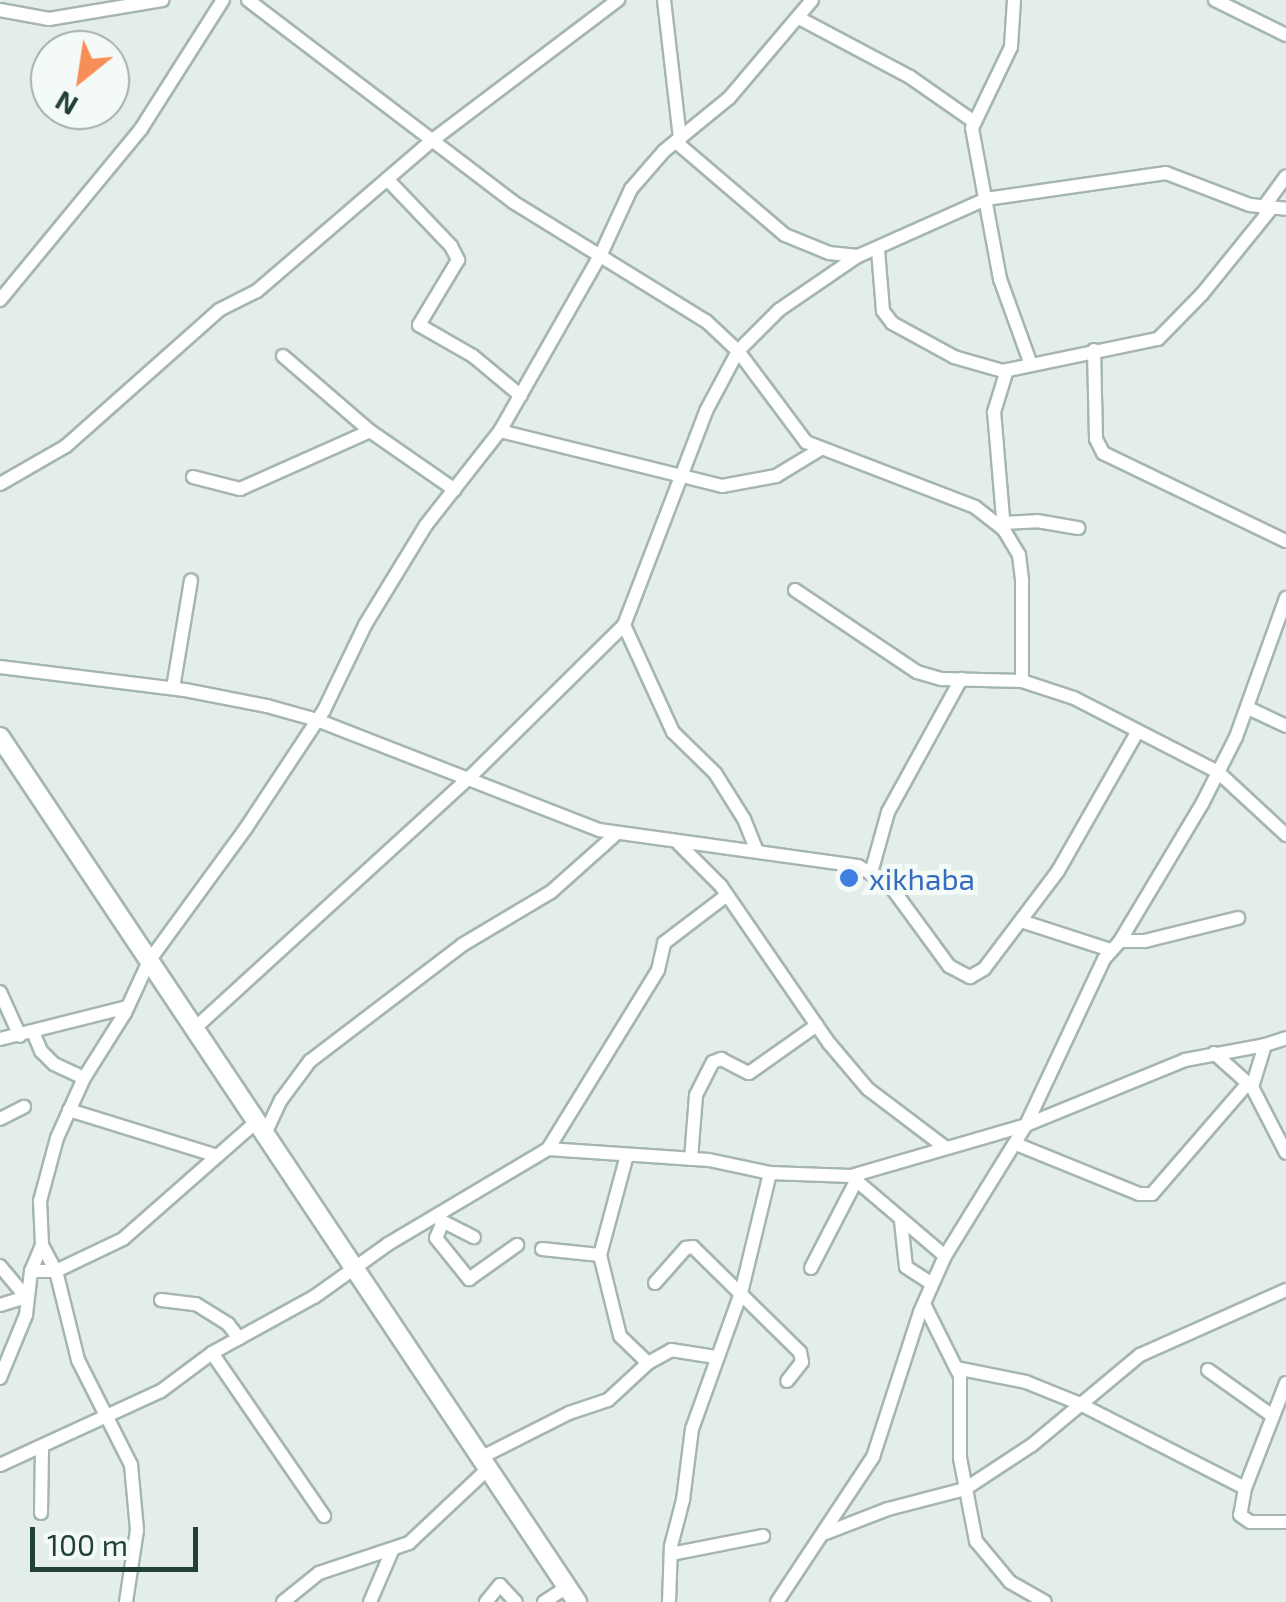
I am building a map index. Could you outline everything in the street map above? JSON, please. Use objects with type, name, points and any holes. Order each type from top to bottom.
[{"type":"street","points":[[0,10],[49,19],[162,0]]},
{"type":"street","points":[[0,300],[141,129],[223,0]]},
{"type":"street","points":[[248,0],[512,202],[706,321],[738,351],[794,428],[819,450],[957,500],[1003,527],[1036,521],[1078,528]]},
{"type":"street","points":[[0,484],[92,425],[161,357],[219,310],[258,291],[430,142],[618,0]]},
{"type":"street","points":[[664,0],[678,140],[785,235],[829,252],[858,256]]},
{"type":"street","points":[[126,1602],[137,1530],[128,1452],[78,1360],[56,1271],[42,1244],[40,1201],[57,1138],[84,1078],[127,1008],[149,960],[246,828],[316,720],[392,578],[500,431],[601,254],[630,190],[678,140],[729,98],[812,0]]},
{"type":"street","points":[[1014,0],[1011,47],[972,121],[1000,279],[1030,362]]},
{"type":"street","points":[[1215,0],[1286,36]]},
{"type":"street","points":[[799,18],[910,77],[972,121]]},
{"type":"street","points":[[194,1028],[470,778],[624,624],[677,478],[738,351],[779,310],[858,256],[986,199],[1166,173],[1266,209],[1286,209]]},
{"type":"street","points":[[878,250],[883,311],[892,323],[954,357],[1007,370],[1166,334],[1266,209],[1286,176]]},
{"type":"street","points":[[387,180],[452,246],[458,260],[418,325],[473,356],[521,396]]},
{"type":"street","points":[[1094,350],[1096,439],[1102,454],[1286,541]]},
{"type":"street","points":[[282,356],[370,431],[455,490]]},
{"type":"street","points":[[1007,370],[994,412],[1003,527],[1019,555],[1022,582],[1022,681]]},
{"type":"street","points":[[193,478],[240,489],[370,431]]},
{"type":"street","points":[[500,431],[677,478],[722,486],[761,481],[819,450]]},
{"type":"street","points":[[173,688],[191,580]]},
{"type":"street","points":[[795,590],[904,664],[942,679],[1022,681],[1074,698],[1218,772],[1286,835]]},
{"type":"street","points":[[777,1602],[872,1457],[924,1304],[945,1256],[1016,1144],[1115,945],[1218,772],[1248,708],[1286,598]]},
{"type":"street","points":[[624,624],[673,732],[715,772],[744,819],[757,852]]},
{"type":"street","points":[[0,666],[173,688],[316,720],[544,810],[616,834],[850,864],[890,884],[950,966],[963,976],[976,976],[984,969],[1058,871],[1138,731]]},
{"type":"street","points":[[871,873],[888,812],[961,679]]},
{"type":"street","points":[[1248,708],[1286,726]]},
{"type":"street","points":[[0,737],[572,1594],[544,1602]]},
{"type":"street","points":[[31,1271],[56,1271],[136,1230],[214,1155],[281,1100],[310,1061],[462,945],[551,892],[616,834]]},
{"type":"street","points":[[679,844],[702,864],[727,895],[817,1025],[868,1089],[946,1148]]},
{"type":"street","points":[[702,864],[705,845]]},
{"type":"street","points":[[0,1465],[161,1391],[212,1353],[440,1219],[548,1149],[658,970],[664,943],[727,895]]},
{"type":"street","points":[[1021,921],[1115,945],[1238,918]]},
{"type":"street","points":[[0,992],[40,1052],[54,1064],[84,1078]]},
{"type":"street","points":[[0,1039],[127,1008]]},
{"type":"street","points":[[691,1159],[696,1095],[714,1062],[721,1059],[750,1073],[817,1025]]},
{"type":"street","points":[[548,1149],[691,1159],[770,1173],[854,1180],[1026,1125],[1155,1071],[1214,1053],[1286,1038]]},
{"type":"street","points":[[1016,1144],[1139,1194],[1152,1194],[1250,1084],[1265,1045]]},
{"type":"street","points":[[1214,1053],[1250,1084],[1286,1153]]},
{"type":"street","points":[[255,1123],[281,1100]]},
{"type":"street","points":[[0,1119],[24,1107]]},
{"type":"street","points":[[70,1110],[214,1155]]},
{"type":"street","points":[[627,1155],[600,1255],[620,1336],[648,1362]]},
{"type":"street","points":[[669,1602],[671,1554],[683,1500],[686,1457],[714,1357],[740,1293],[770,1173]]},
{"type":"street","points":[[854,1180],[945,1256]]},
{"type":"street","points":[[812,1268],[854,1180]]},
{"type":"street","points":[[440,1219],[474,1237]]},
{"type":"street","points":[[440,1219],[436,1238],[469,1279],[517,1245]]},
{"type":"street","points":[[901,1221],[906,1267],[932,1284]]},
{"type":"street","points":[[0,1378],[22,1331],[31,1271],[42,1244]]},
{"type":"street","points":[[655,1283],[689,1246],[803,1358],[787,1381]]},
{"type":"street","points":[[542,1250],[600,1255]]},
{"type":"street","points":[[0,1266],[26,1298]]},
{"type":"street","points":[[825,1533],[888,1509],[966,1490],[1032,1445],[1078,1402],[1162,1343],[1286,1290]]},
{"type":"street","points":[[0,1305],[26,1298]]},
{"type":"street","points":[[160,1300],[196,1304],[214,1313],[238,1338]]},
{"type":"street","points":[[924,1304],[956,1368],[961,1392],[960,1458],[982,1554],[1045,1602]]},
{"type":"street","points":[[283,1602],[319,1572],[392,1551],[418,1536],[486,1463],[568,1413],[608,1400],[648,1362],[671,1350],[714,1357]]},
{"type":"street","points":[[212,1353],[324,1516]]},
{"type":"street","points":[[956,1368],[1026,1382],[1078,1402],[1245,1488]]},
{"type":"street","points":[[1208,1370],[1271,1415]]},
{"type":"street","points":[[1286,1382],[1245,1488],[1243,1519],[1286,1522]]},
{"type":"street","points":[[41,1513],[42,1448]]},
{"type":"street","points":[[671,1554],[763,1536]]},
{"type":"street","points":[[370,1602],[392,1551]]},
{"type":"street","points":[[486,1602],[500,1586],[516,1602]]},
{"type":"street","points":[[1014,1602],[1020,1586]]},
{"type":"place","name":"xikhaba","points":[[849,878]]}]
